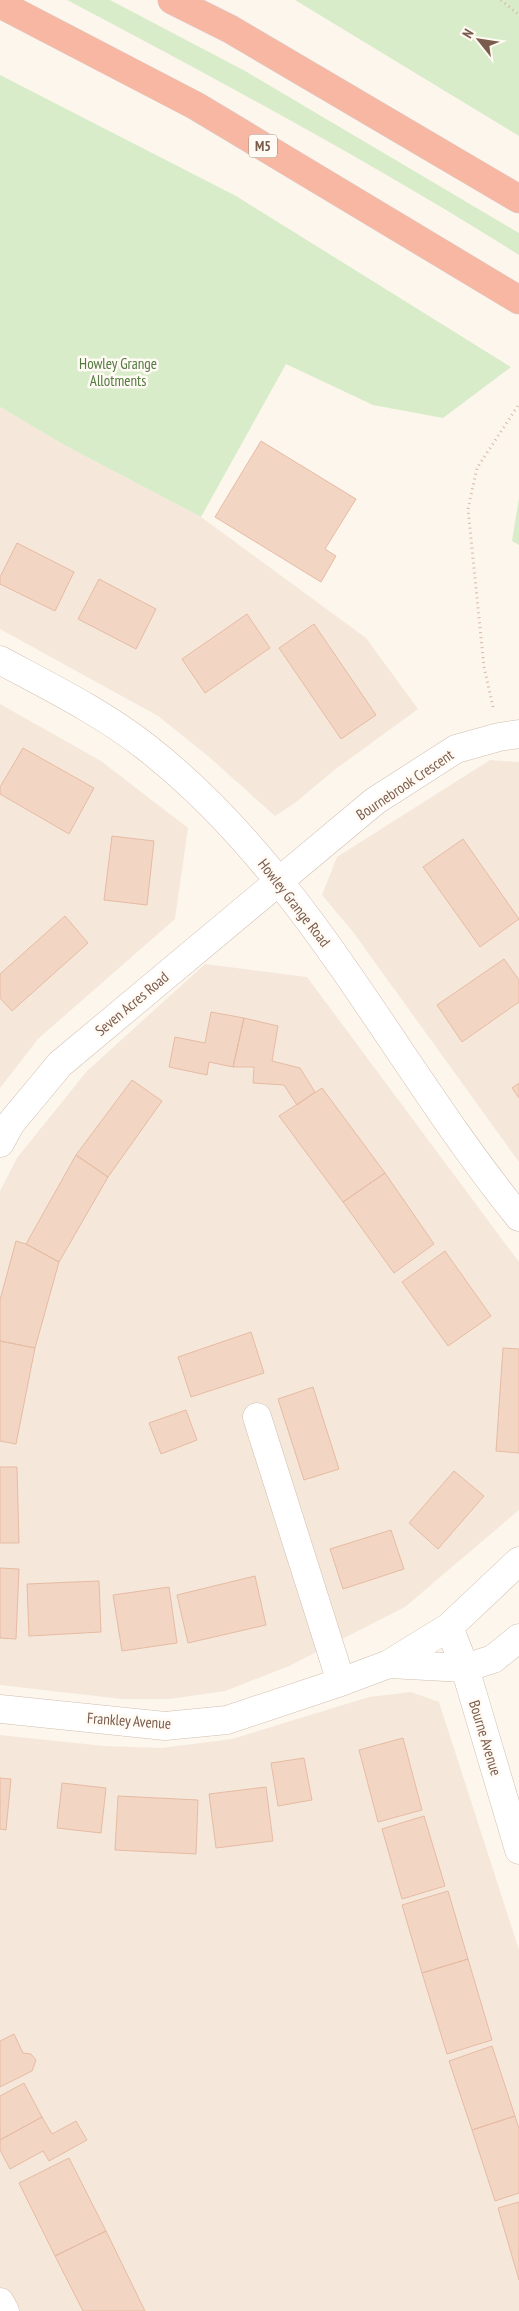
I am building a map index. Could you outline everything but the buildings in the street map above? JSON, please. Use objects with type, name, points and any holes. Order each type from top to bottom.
[{"type":"highway","points":[[172,0],[230,29],[519,199]]},
{"type":"highway","name":"M5","points":[[0,4],[196,106],[519,300]]},
{"type":"street","name":"Howley Grange Road","points":[[0,660],[90,709],[146,747],[227,823],[280,882],[487,1177],[519,1217]]},
{"type":"street","name":"Bournebrook Crescent","points":[[280,882],[375,802],[456,749],[509,735]]},
{"type":"street","name":"Seven Acres Road","points":[[0,1143],[11,1122],[60,1064],[280,882]]},
{"type":"street","points":[[257,1417],[341,1682]]},
{"type":"street","name":"Frankley Avenue","points":[[0,1709],[165,1726],[227,1720],[389,1664],[449,1627],[519,1561]]},
{"type":"street","name":"Bourne Avenue","points":[[449,1627],[464,1668],[519,1850]]},
{"type":"street","name":"Frankley Avenue","points":[[389,1664],[464,1668],[493,1659],[519,1638]]},
{"type":"street","points":[[0,2302],[4,2311]]},
{"type":"path","points":[[501,0],[519,15]]},
{"type":"path","points":[[509,735],[484,667],[468,509],[478,468],[519,404]]},
{"type":"shaded area","points":[[0,407],[66,446],[201,517],[366,638],[418,709],[333,771],[295,803],[275,816],[208,756],[158,716],[0,629]]},
{"type":"shaded area","points":[[0,704],[101,761],[188,828],[175,919],[38,1039],[0,1088]]},
{"type":"shaded area","points":[[490,760],[519,762],[519,1162],[353,932],[322,895],[337,857]]},
{"type":"shaded area","points":[[205,964],[307,977],[519,1262],[519,1510],[405,1607],[289,1666],[225,1691],[170,1699],[122,1699],[0,1685],[0,1191],[17,1158],[87,1071]]},
{"type":"shaded area","points":[[411,1692],[439,1702],[519,1950],[519,2311],[0,2311],[0,1735],[104,1746],[161,1748],[232,1739],[369,1697]]},
{"type":"green space","points":[[67,0],[110,0],[245,71],[519,233],[519,255],[352,155]]},
{"type":"green space","points":[[295,0],[519,0],[519,136]]},
{"type":"green space","name":"Howley Grange Allotments","points":[[0,75],[236,196],[511,367],[443,418],[373,405],[286,364],[201,517],[66,446],[0,407]]},
{"type":"green space","points":[[519,498],[519,545],[512,541]]}]
